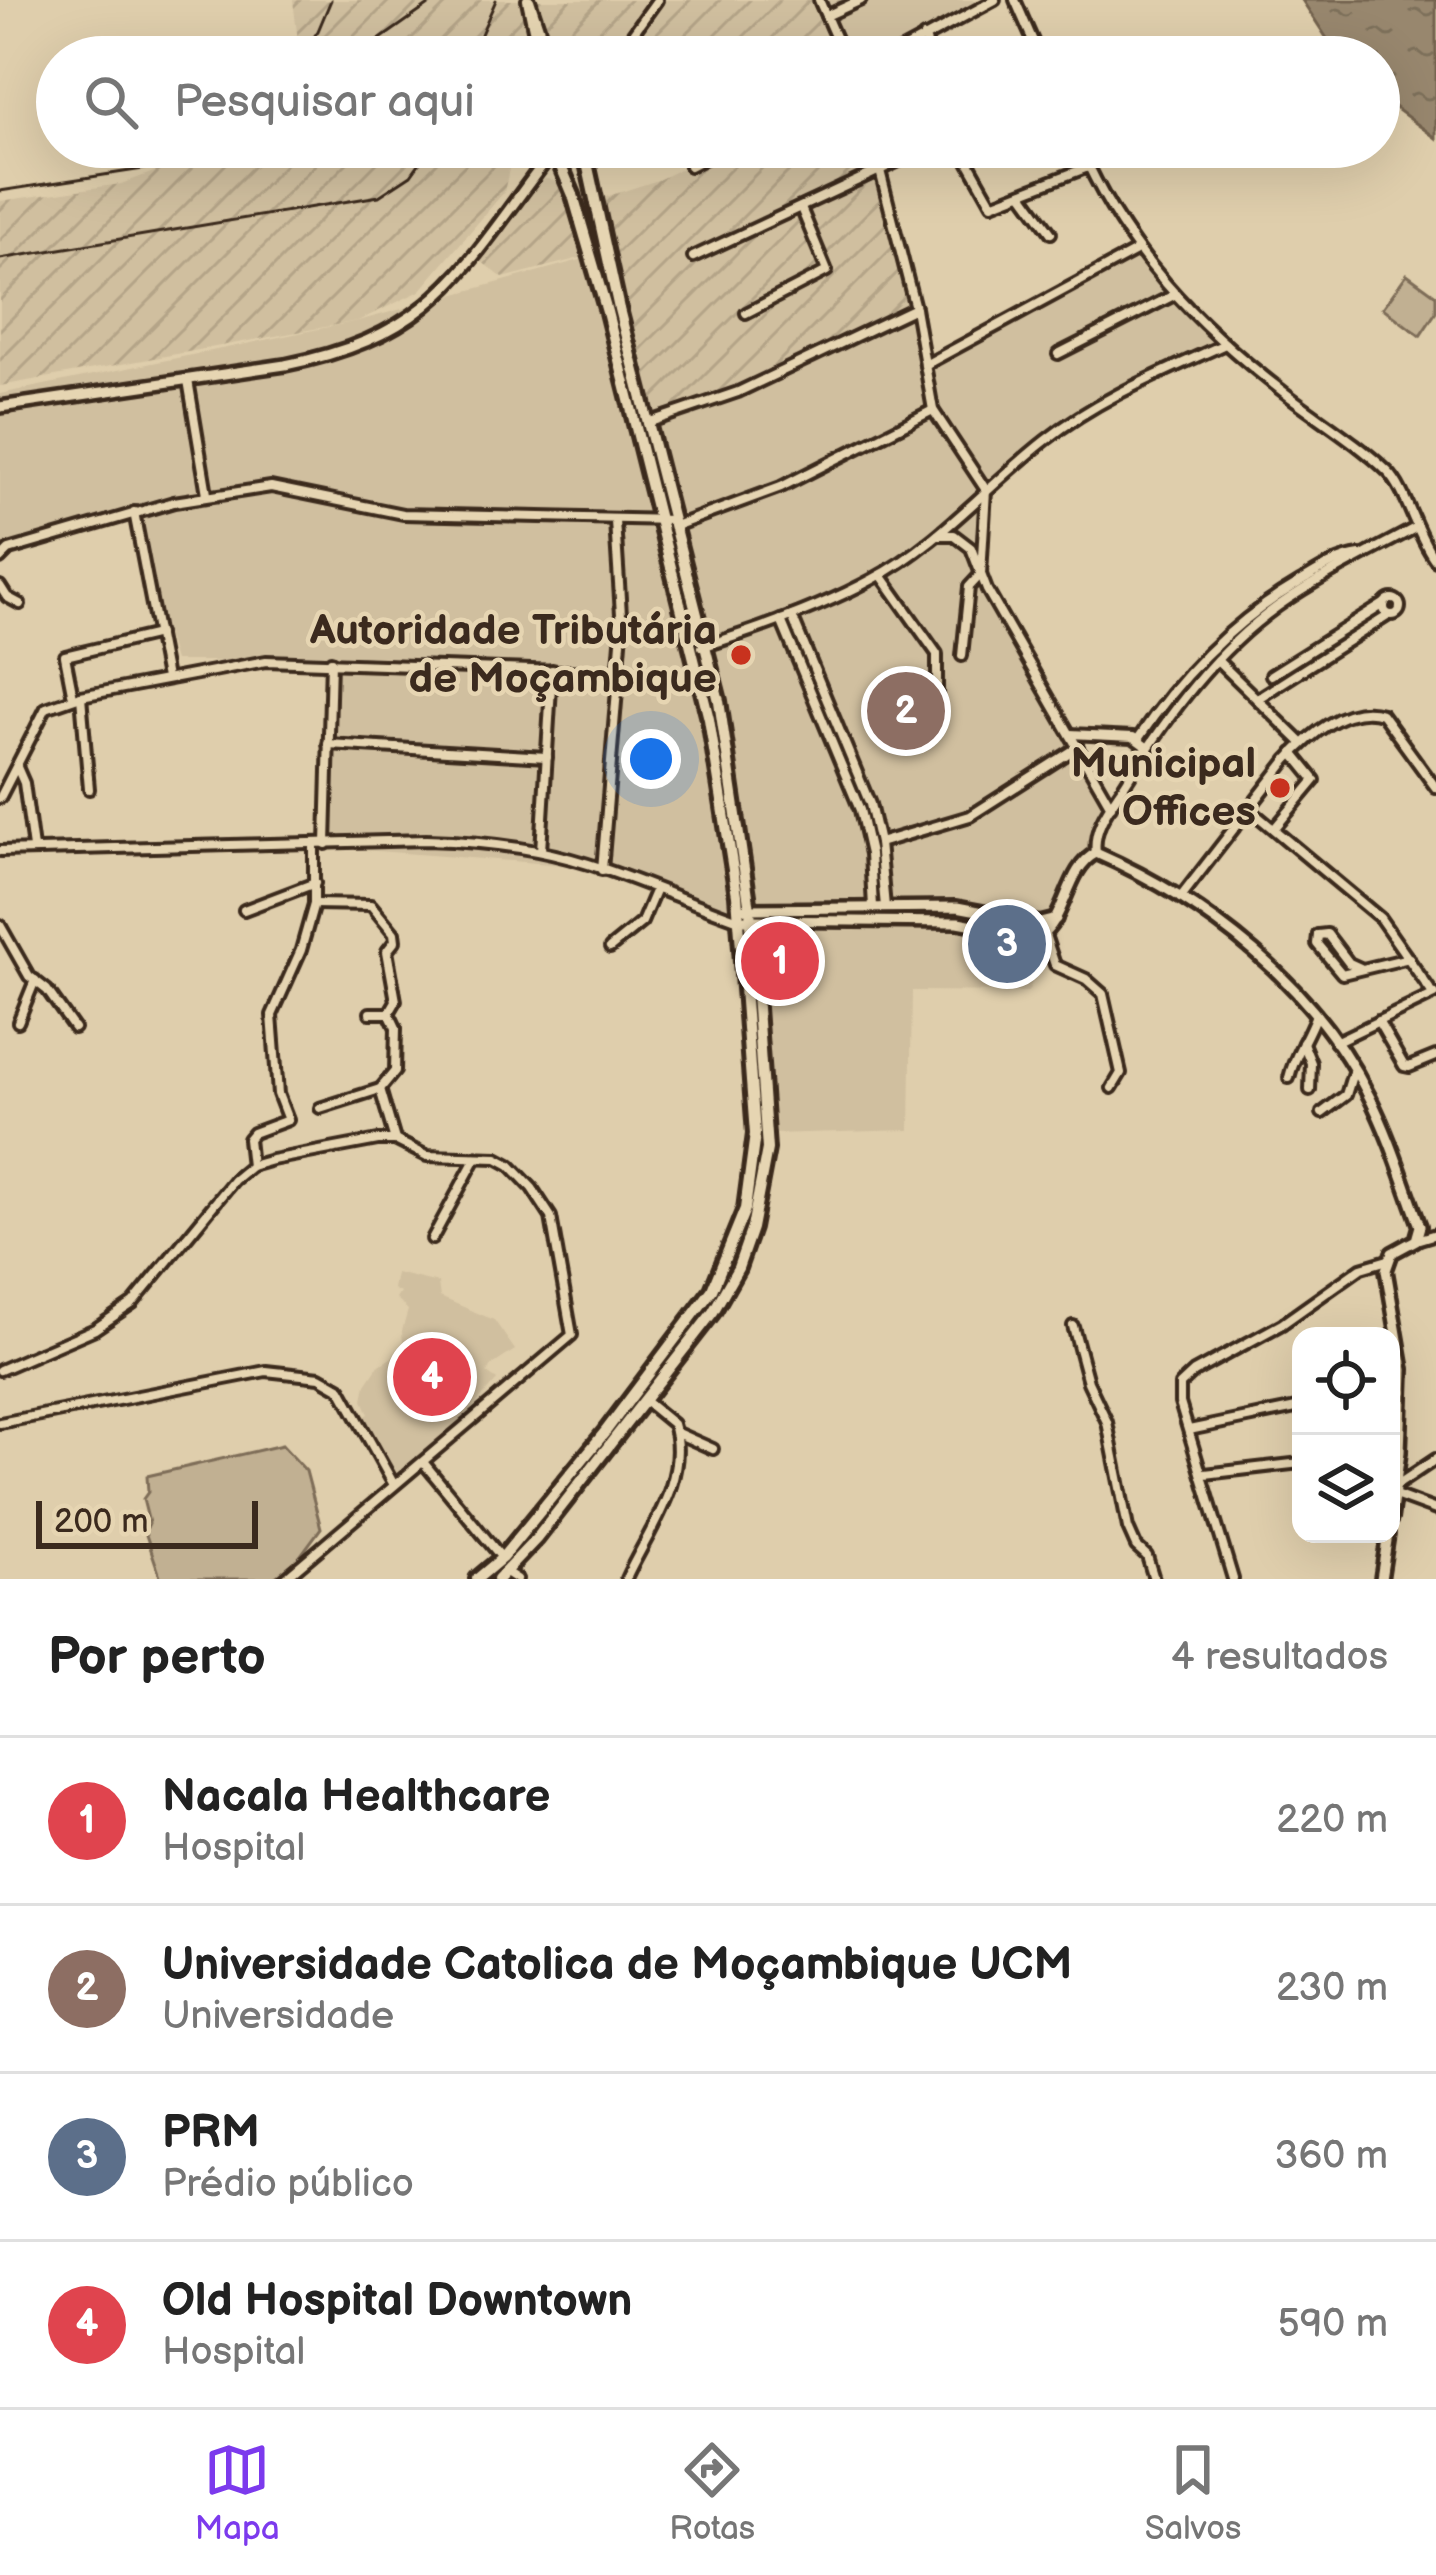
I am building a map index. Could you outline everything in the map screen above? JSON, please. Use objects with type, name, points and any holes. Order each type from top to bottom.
[{"type":"main road","points":[[558,168],[573,195],[613,310],[647,423],[669,522]]},
{"type":"main road","points":[[507,1577],[727,1290],[762,1193],[768,1130],[745,915],[700,647],[613,310],[588,168]]},
{"type":"main road","points":[[478,1579],[502,1558],[691,1322],[712,1290],[736,1236],[750,1182],[755,1135],[745,915]]},
{"type":"street","points":[[528,0],[535,36]]},
{"type":"street","points":[[528,0],[541,36]]},
{"type":"street","points":[[631,36],[657,0]]},
{"type":"street","points":[[819,0],[835,36]]},
{"type":"street","points":[[826,16],[861,0]]},
{"type":"street","points":[[926,36],[995,0]]},
{"type":"street","points":[[1015,0],[1031,36]]},
{"type":"street","points":[[0,406],[327,357],[384,336],[460,275],[538,168]]},
{"type":"street","points":[[879,168],[915,308],[933,410],[986,490],[981,574],[969,587],[962,656]]},
{"type":"street","points":[[693,257],[886,168]]},
{"type":"street","points":[[971,168],[988,202],[996,203],[1085,168]]},
{"type":"street","points":[[1088,168],[1136,251],[1174,295],[1225,344],[1390,473],[1414,528],[1436,561]]},
{"type":"street","points":[[1022,193],[1051,233]]},
{"type":"street","points":[[746,313],[827,271],[801,208]]},
{"type":"street","points":[[925,365],[1136,251]]},
{"type":"street","points":[[1058,354],[1174,295]]},
{"type":"street","points":[[647,423],[738,392],[915,308]]},
{"type":"street","points":[[700,647],[786,618],[881,574],[937,536],[1049,437],[1135,385],[1225,344]]},
{"type":"street","points":[[188,380],[207,494]]},
{"type":"street","points":[[0,559],[9,550],[134,512],[207,494],[283,488],[403,514],[669,522],[782,487],[933,410]]},
{"type":"street","points":[[134,512],[166,678]]},
{"type":"street","points":[[602,869],[620,673],[615,520]]},
{"type":"street","points":[[1096,853],[1095,833],[1111,806],[1172,712],[1217,660],[1277,607],[1414,528]]},
{"type":"street","points":[[937,536],[954,535],[966,543],[1111,806]]},
{"type":"street","points":[[1138,739],[1200,659],[1240,622],[1341,558],[1367,554]]},
{"type":"street","points":[[881,574],[937,654],[937,718]]},
{"type":"street","points":[[0,586],[20,604]]},
{"type":"street","points":[[1257,699],[1398,613],[1399,604],[1391,599],[1271,676]]},
{"type":"street","points":[[1384,604],[1389,615]]},
{"type":"street","points":[[786,618],[870,805],[885,907]]},
{"type":"street","points":[[786,618],[860,810],[870,854],[873,907]]},
{"type":"street","points":[[88,789],[77,696],[65,656],[158,634]]},
{"type":"street","points":[[1217,660],[1302,743]]},
{"type":"street","points":[[0,797],[46,708],[77,696],[166,678],[266,661],[620,673]]},
{"type":"street","points":[[326,844],[331,661]]},
{"type":"street","points":[[541,851],[552,670]]},
{"type":"street","points":[[1180,898],[1293,753],[1337,720],[1376,712],[1436,788]]},
{"type":"street","points":[[1070,734],[1138,739],[1148,748]]},
{"type":"street","points":[[328,744],[547,758]]},
{"type":"street","points":[[879,843],[970,816],[1078,747]]},
{"type":"street","points":[[1274,829],[1315,780],[1293,753]]},
{"type":"street","points":[[16,766],[24,783],[32,848]]},
{"type":"street","points":[[1248,808],[1380,918],[1434,994],[1334,1042]]},
{"type":"street","points":[[0,851],[426,840],[541,851],[719,913],[958,922],[1035,937],[1045,935],[1056,920],[1084,861],[1096,853]]},
{"type":"street","points":[[251,1166],[247,1151],[253,1133],[288,1120],[274,1075],[272,1016],[301,950],[314,904],[314,844]]},
{"type":"street","points":[[1096,853],[1180,898],[1284,977],[1354,1069],[1372,1102],[1420,1226],[1415,1240]]},
{"type":"street","points":[[244,910],[315,884]]},
{"type":"street","points":[[610,949],[642,922],[656,890]]},
{"type":"street","points":[[314,904],[371,905],[394,933],[387,951],[395,1001],[389,1012]]},
{"type":"street","points":[[745,915],[957,907],[1040,923],[1056,920]]},
{"type":"street","points":[[0,925],[35,980],[74,1028]]},
{"type":"street","points":[[1367,969],[1348,963],[1328,934],[1316,938],[1339,973],[1367,969],[1409,958]]},
{"type":"street","points":[[1045,935],[1055,965],[1086,979],[1103,994],[1121,1076],[1112,1088]]},
{"type":"street","points":[[18,1022],[35,980]]},
{"type":"street","points":[[370,1013],[389,1012]]},
{"type":"street","points":[[320,1108],[380,1089],[395,1071],[396,1028],[389,1012]]},
{"type":"street","points":[[1289,1078],[1294,1053],[1315,1017]]},
{"type":"street","points":[[1378,1021],[1403,1066],[1436,1056]]},
{"type":"street","points":[[1303,1043],[1311,1063],[1310,1090]]},
{"type":"street","points":[[1322,1113],[1346,1095],[1354,1069]]},
{"type":"street","points":[[380,1089],[395,1140]]},
{"type":"street","points":[[0,1370],[116,1317],[134,1303],[234,1180],[251,1166],[395,1140],[428,1156],[496,1158],[510,1165],[551,1217],[572,1334],[284,1579]]},
{"type":"street","points":[[432,1239],[476,1158]]},
{"type":"street","points":[[1233,1579],[1178,1392],[1184,1377],[1282,1324],[1361,1268],[1388,1260],[1415,1240],[1436,1234]]},
{"type":"street","points":[[1388,1260],[1386,1281],[1397,1327]]},
{"type":"street","points":[[1073,1326],[1088,1382],[1107,1422],[1129,1528],[1136,1546],[1147,1556],[1154,1579]]},
{"type":"street","points":[[0,1423],[266,1371],[303,1373],[341,1389],[395,1486]]},
{"type":"street","points":[[628,1578],[660,1516],[675,1472],[673,1424],[645,1401]]},
{"type":"street","points":[[1189,1430],[1292,1409]]},
{"type":"street","points":[[676,1432],[713,1449]]},
{"type":"street","points":[[1400,1487],[1436,1459]]},
{"type":"street","points":[[423,1462],[502,1558]]},
{"type":"street","points":[[1205,1474],[1292,1464]]},
{"type":"street","points":[[1400,1492],[1436,1510]]},
{"type":"street","points":[[1381,1579],[1387,1543]]},
{"type":"shaded area","points":[[293,0],[854,0],[817,17],[826,36],[297,36]]},
{"type":"shaded area","points":[[848,0],[993,0],[931,36],[835,36],[826,10]]},
{"type":"shaded area","points":[[165,168],[509,168],[504,192],[420,291],[358,321],[0,386],[0,201],[121,184]]},
{"type":"shaded area","points":[[682,168],[876,168],[913,309],[647,421],[593,201]]},
{"type":"shaded area","points":[[547,179],[560,182],[567,193],[584,257],[503,278],[478,259],[528,189]]},
{"type":"shaded area","points":[[1138,250],[1230,342],[1135,383],[982,486],[979,575],[1116,806],[1086,858],[1028,992],[912,991],[910,1130],[771,1134],[754,924],[712,915],[603,868],[324,847],[331,661],[174,661],[131,510],[0,552],[0,394],[358,321],[591,257],[635,424],[913,309],[924,362]]},
{"type":"shaded area","points":[[1407,274],[1436,295],[1436,312],[1420,336],[1383,308]]},
{"type":"shaded area","points":[[396,1273],[438,1283],[440,1297],[494,1320],[515,1350],[491,1366],[487,1373],[497,1380],[452,1431],[394,1477],[360,1419],[369,1414],[363,1400],[366,1384],[403,1343],[408,1310],[396,1299],[400,1293],[393,1289]]},
{"type":"shaded area","points":[[282,1445],[306,1471],[321,1528],[298,1559],[273,1579],[161,1579],[145,1532],[149,1523],[143,1499],[148,1492],[147,1476]]},
{"type":"water","points":[[1302,0],[1436,0],[1436,138],[1400,111],[1400,36],[1325,36]]},
{"type":"railway","points":[[315,36],[331,0]]},
{"type":"railway","points":[[385,36],[436,0]]},
{"type":"railway","points":[[480,36],[496,0]]},
{"type":"railway","points":[[0,191],[146,168]]},
{"type":"railway","points":[[0,259],[379,196],[416,168]]},
{"type":"place","name":"Autoridade Tributária de Moçambique","points":[[741,655]]},
{"type":"place","name":"Universidade Catolica de Moçambique UCM","points":[[906,711]]},
{"type":"place","name":"Municipal Offices","points":[[1280,788]]},
{"type":"place","name":"PRM","points":[[1007,944]]},
{"type":"place","name":"Nacala Healthcare","points":[[780,961]]},
{"type":"place","name":"Old Hospital Downtown","points":[[432,1377]]}]
